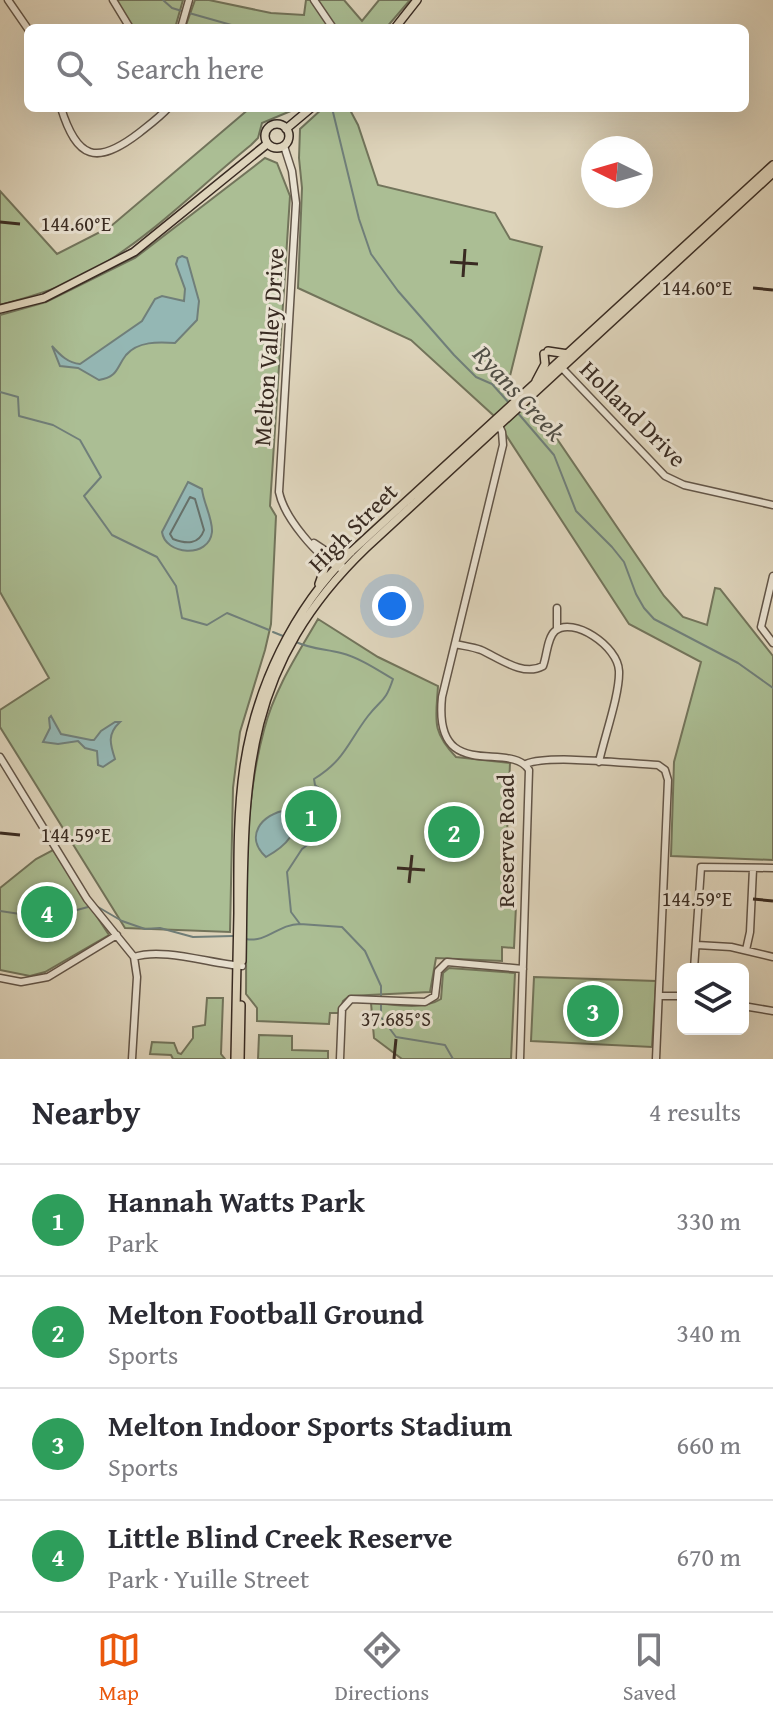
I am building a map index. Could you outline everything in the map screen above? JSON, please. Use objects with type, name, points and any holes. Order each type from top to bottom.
[{"type":"main road","points":[[398,24],[417,0]]},
{"type":"main road","points":[[286,129],[306,112]]},
{"type":"main road","points":[[278,124],[286,129],[288,138],[284,146],[275,148],[267,144],[265,135],[269,127],[278,124]]},
{"type":"main road","points":[[0,309],[44,298],[134,252],[267,144]]},
{"type":"main road","name":"High Street","points":[[513,410],[533,387],[560,366],[568,354],[773,165]]},
{"type":"main road","name":"High Street","points":[[291,636],[340,566],[773,173]]},
{"type":"main road","points":[[533,387],[545,364],[546,353],[568,354]]},
{"type":"main road","name":"High Street","points":[[238,1059],[244,769],[261,697],[306,607],[351,552],[496,426]]},
{"type":"main road","points":[[306,607],[324,574],[324,553],[351,552]]},
{"type":"street","points":[[8,0],[25,24]]},
{"type":"street","points":[[113,0],[128,24]]},
{"type":"street","points":[[182,24],[189,0]]},
{"type":"street","points":[[314,0],[330,24]]},
{"type":"street","points":[[62,112],[68,133],[76,143],[87,150],[105,153],[118,149],[163,112]]},
{"type":"street","name":"Melton Valley Drive","points":[[284,146],[292,171],[296,203],[279,492],[291,520],[340,566]]},
{"type":"street","name":"Holland Drive","points":[[560,366],[665,476],[684,485],[773,505]]},
{"type":"street","name":"Reserve Road","points":[[496,426],[501,450],[455,644],[441,719],[448,737],[462,751],[472,756],[516,760],[526,764],[530,778],[520,1059]]},
{"type":"street","points":[[773,576],[761,624],[773,643]]},
{"type":"street","points":[[557,608],[557,629]]},
{"type":"street","points":[[455,644],[477,648],[503,662],[537,670],[543,666],[551,635],[557,629],[588,633],[599,638],[609,647],[619,668],[599,762]]},
{"type":"street","points":[[0,757],[87,899],[135,960],[132,1059]]},
{"type":"street","points":[[526,764],[543,760],[599,762],[658,765],[665,770],[668,780],[656,1059]]},
{"type":"street","points":[[695,963],[701,867],[773,868]]},
{"type":"street","points":[[746,950],[750,932],[753,869]]},
{"type":"street","points":[[0,978],[21,982],[48,977],[117,935]]},
{"type":"street","points":[[697,945],[746,950],[773,957]]},
{"type":"street","points":[[135,960],[144,954],[207,959],[222,965],[239,966]]},
{"type":"street","points":[[340,1059],[342,1009],[347,1001],[425,1002],[435,996],[438,971],[447,962],[523,969]]},
{"type":"street","points":[[659,996],[677,996]]},
{"type":"street","points":[[749,1007],[773,1011]]},
{"type":"green space","points":[[115,0],[183,0],[176,24],[130,24]]},
{"type":"green space","points":[[195,0],[271,13],[304,15],[306,0],[344,0],[362,21],[379,0],[410,0],[389,24],[186,24]]},
{"type":"green space","points":[[245,112],[288,112],[262,123],[258,138],[251,145],[118,255],[62,285],[0,305],[0,191],[57,254],[110,227]]},
{"type":"green space","points":[[319,112],[351,112],[378,185],[495,213],[510,239],[542,247],[508,384],[540,414],[664,596],[683,617],[707,625],[715,588],[720,589],[773,656],[773,860],[671,856],[674,762],[701,662],[629,624],[493,415],[411,340],[298,288],[302,188],[300,129]]},
{"type":"green space","points":[[265,158],[277,163],[290,196],[270,506],[276,516],[271,624],[240,732],[233,788],[230,932],[125,928],[0,727],[0,710],[49,678],[0,592],[0,315],[46,302],[135,258]]},
{"type":"green space","points":[[318,619],[378,657],[438,686],[436,717],[439,732],[456,757],[510,763],[504,905],[516,906],[514,948],[502,947],[502,961],[436,958],[430,992],[349,996],[343,1001],[339,1013],[330,1013],[329,1024],[257,1021],[257,1008],[246,994],[248,828],[257,762],[274,701]]},
{"type":"green space","points":[[53,850],[109,935],[45,972],[30,976],[0,970],[0,888],[36,859]]},
{"type":"green space","points":[[449,968],[515,973],[511,1059],[402,1059],[374,1038],[371,1003],[407,1006],[433,1003],[441,999],[443,973]]},
{"type":"green space","points":[[534,977],[656,981],[652,1047],[531,1041]]},
{"type":"green space","points":[[207,998],[223,998],[221,1054],[225,1059],[173,1059],[171,1055],[150,1054],[152,1042],[174,1043],[181,1054],[193,1038],[193,1027],[205,1025]]},
{"type":"green space","points":[[259,1035],[292,1036],[292,1050],[328,1051],[328,1059],[258,1059]]},
{"type":"water","points":[[182,256],[187,258],[199,301],[197,320],[175,343],[136,347],[105,379],[99,380],[78,368],[60,366],[52,346],[68,360],[80,364],[142,321],[155,299],[162,296],[184,301],[185,289],[176,264]]},
{"type":"water","points":[[188,482],[202,489],[212,532],[203,547],[187,551],[171,546],[162,532]]},
{"type":"water","points":[[51,716],[61,734],[91,740],[115,722],[120,722],[111,739],[115,759],[103,767],[98,765],[97,751],[85,748],[78,741],[58,744],[43,742],[50,728]]},
{"type":"water","points":[[287,810],[294,824],[293,831],[285,843],[266,857],[256,842],[258,828],[270,816]]},
{"type":"waterway","name":"Ryans Creek","points":[[163,0],[172,8],[182,11]]},
{"type":"waterway","name":"Ryans Creek","points":[[189,13],[228,24]]},
{"type":"waterway","name":"Ryans Creek","points":[[333,112],[359,219],[371,254],[398,291],[454,355],[476,377],[492,384],[510,404]]},
{"type":"waterway","points":[[0,392],[18,397],[19,416],[53,425],[80,440],[101,477],[84,496],[112,535],[157,557],[176,586],[182,618],[207,625],[227,613],[269,630]]},
{"type":"waterway","name":"Ryans Creek","points":[[517,412],[554,455],[576,511],[624,562],[636,594],[654,619],[738,663],[773,688]]},
{"type":"waterway","points":[[273,632],[283,636]]},
{"type":"waterway","points":[[296,642],[348,655],[393,679],[385,697],[339,758],[314,779],[334,813],[327,830],[302,849],[287,872],[291,912],[300,924],[342,927],[365,951],[381,986],[381,1017],[396,1037],[445,1045],[453,1059]]},
{"type":"waterway","points":[[0,911],[47,918],[88,907]]},
{"type":"waterway","points":[[98,907],[122,921],[145,929],[160,928],[193,937],[233,936]]},
{"type":"waterway","points":[[246,939],[253,940],[300,924]]},
{"type":"place","name":"Hannah Watts Park","points":[[311,816]]},
{"type":"place","name":"Melton Football Ground","points":[[454,832]]},
{"type":"place","name":"Little Blind Creek Reserve","points":[[47,912]]},
{"type":"place","name":"Melton Indoor Sports Stadium","points":[[593,1011]]}]
